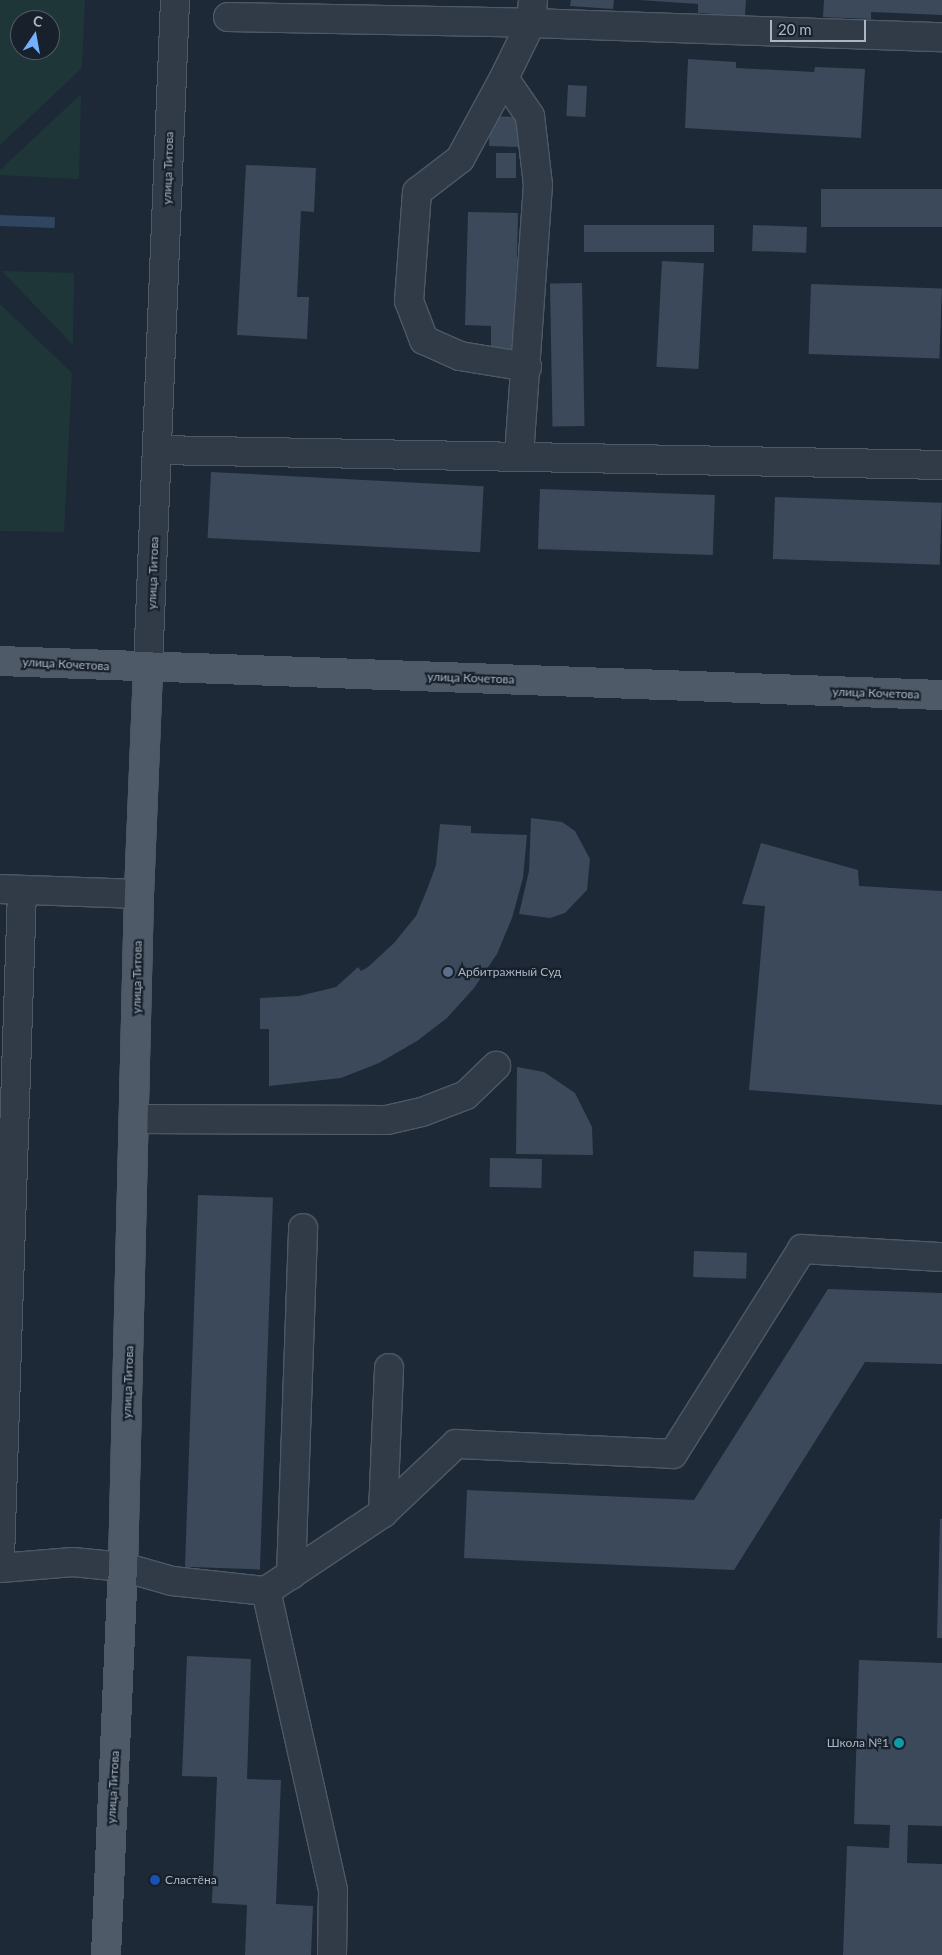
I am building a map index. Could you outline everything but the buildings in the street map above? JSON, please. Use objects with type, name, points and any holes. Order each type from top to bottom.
[{"type":"main road","name":"улица Кочетова","points":[[0,661],[942,695]]},
{"type":"main road","name":"улица Титова","points":[[106,1955],[123,1567],[139,894],[148,667]]},
{"type":"street","name":"улица Титова","points":[[148,667],[175,0]]},
{"type":"street","points":[[228,17],[532,11],[942,37]]},
{"type":"street","points":[[528,367],[460,356],[424,340],[409,301],[417,192],[460,159],[504,78],[532,11]]},
{"type":"street","points":[[504,78],[530,116],[538,185],[528,367],[519,456]]},
{"type":"street","points":[[157,450],[942,465]]},
{"type":"street","points":[[0,1558],[11,890],[139,894]]},
{"type":"street","points":[[135,1119],[388,1120],[422,1112],[466,1095],[496,1066]]},
{"type":"street","points":[[291,1575],[303,1228]]},
{"type":"street","points":[[0,1568],[72,1562],[123,1567],[172,1581],[266,1591],[383,1513],[456,1444],[673,1454],[802,1249],[942,1257]]},
{"type":"street","points":[[383,1513],[389,1368]]},
{"type":"street","points":[[266,1591],[333,1890],[332,1955]]},
{"type":"green space","points":[[0,0],[85,0],[82,68],[0,145]]},
{"type":"green space","points":[[81,94],[79,179],[0,175],[0,170]]},
{"type":"green space","points":[[2,271],[74,273],[73,345]]},
{"type":"green space","points":[[0,304],[72,373],[64,532],[0,531]]},
{"type":"water","points":[[0,215],[55,217],[55,228],[0,226]]},
{"type":"place","name":"Арбитражный Суд","points":[[448,972]]},
{"type":"place","name":"Школа №1","points":[[899,1743]]},
{"type":"place","name":"Сластёна","points":[[155,1880]]}]
